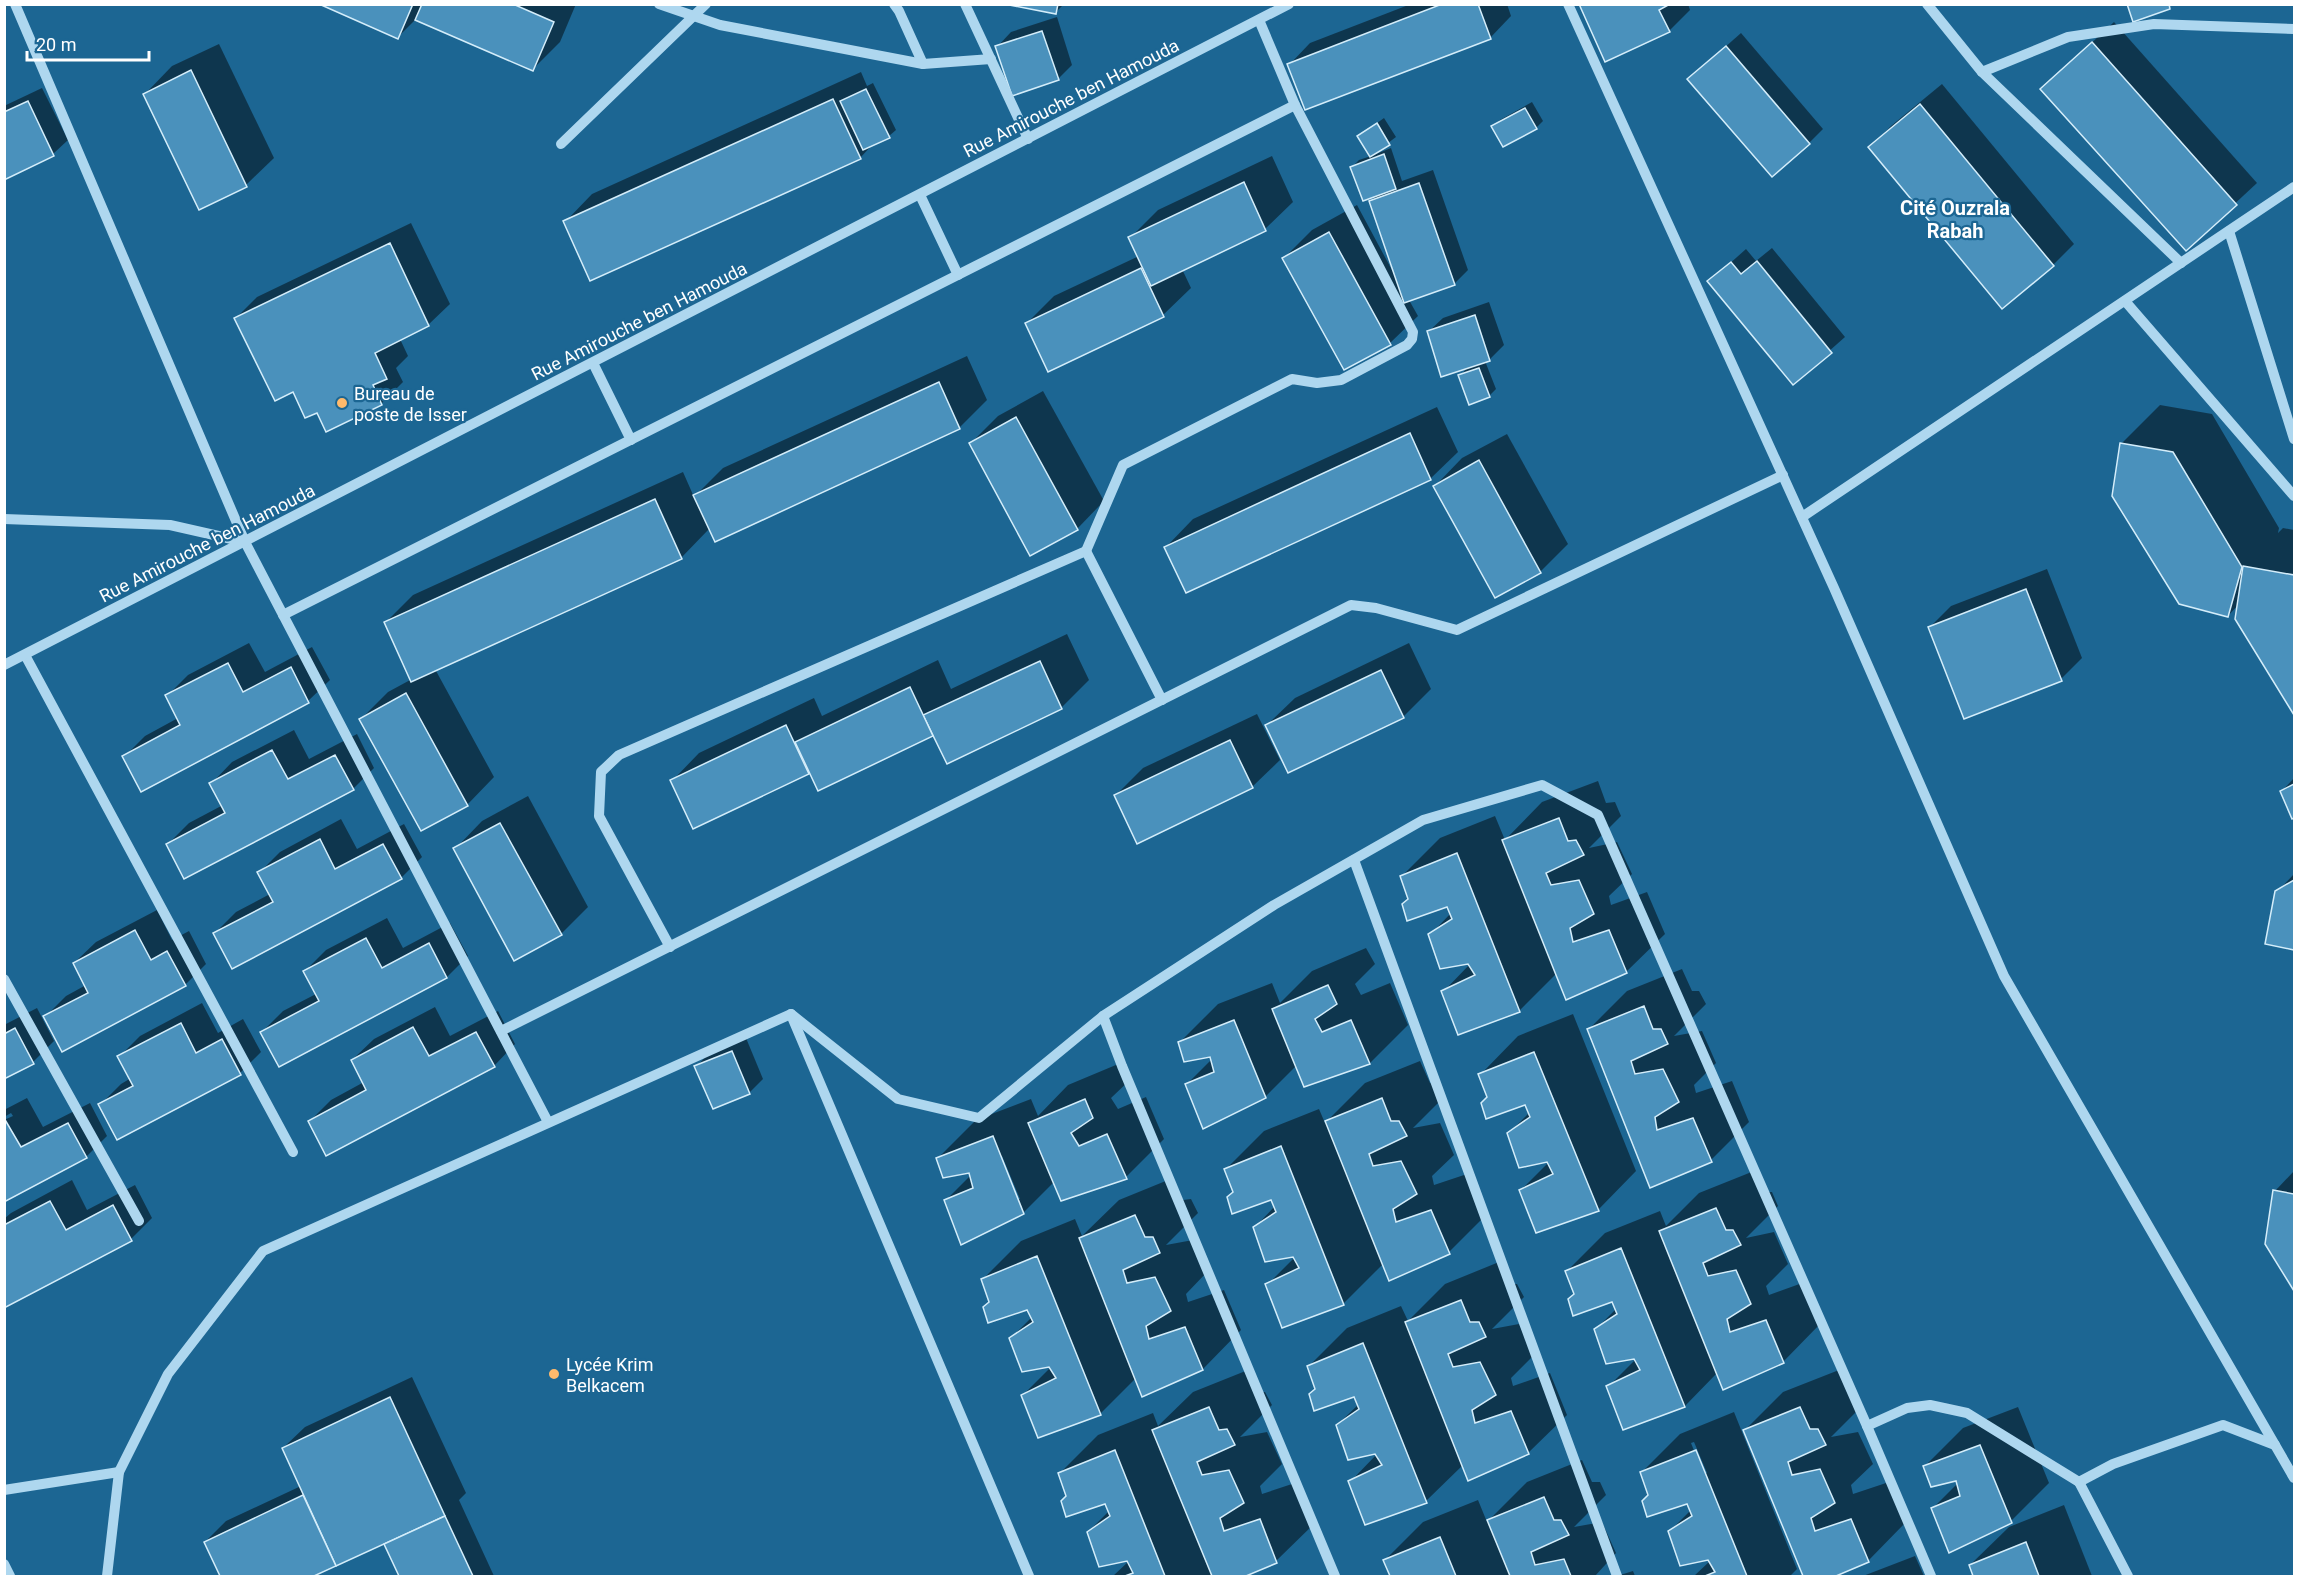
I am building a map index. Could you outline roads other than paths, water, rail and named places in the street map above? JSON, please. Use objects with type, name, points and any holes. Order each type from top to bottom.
[{"type":"street","points":[[15,4],[245,542],[548,1122]]},
{"type":"street","points":[[659,4],[720,26],[922,64],[991,59]]},
{"type":"street","points":[[561,144],[706,4]]},
{"type":"street","points":[[894,4],[922,64]]},
{"type":"street","points":[[965,4],[1028,140]]},
{"type":"street","name":"Rue Amirouche ben Hamouda","points":[[4,665],[1028,140],[1288,4]]},
{"type":"street","points":[[1568,4],[1802,517],[2004,976],[2295,1478]]},
{"type":"street","points":[[1927,4],[1982,72],[2181,263]]},
{"type":"street","points":[[670,947],[599,816],[601,772],[619,755],[1086,551],[1123,465],[1292,379],[1317,383],[1341,380],[1407,345],[1412,339],[1413,332],[1295,105],[1259,20]]},
{"type":"street","points":[[1982,72],[2068,37],[2154,24],[2295,29]]},
{"type":"street","points":[[283,615],[1295,105]]},
{"type":"street","points":[[1802,517],[2295,187]]},
{"type":"street","points":[[920,195],[958,275]]},
{"type":"street","points":[[2229,231],[2295,439]]},
{"type":"street","points":[[2125,301],[2295,496]]},
{"type":"street","points":[[593,363],[631,440]]},
{"type":"street","points":[[501,1031],[1351,605],[1376,608],[1457,630],[1783,475]]},
{"type":"street","points":[[4,519],[170,525],[245,542]]},
{"type":"street","points":[[1086,551],[1162,700]]},
{"type":"street","points":[[25,655],[293,1152]]},
{"type":"street","points":[[791,1014],[898,1099],[979,1118],[1103,1016],[1274,905],[1423,820],[1542,786],[1598,815],[1931,1576]]},
{"type":"street","points":[[1354,860],[1617,1576]]},
{"type":"street","points":[[4,979],[139,1221]]},
{"type":"street","points":[[107,1576],[118,1472],[168,1374],[262,1251],[791,1014]]},
{"type":"street","points":[[791,1014],[1029,1576]]},
{"type":"street","points":[[1103,1016],[1126,1077],[1335,1576]]},
{"type":"street","points":[[1867,1426],[1907,1408],[1930,1405],[1967,1413],[2079,1482],[2128,1576]]},
{"type":"street","points":[[2079,1482],[2113,1464],[2223,1425],[2275,1445]]},
{"type":"street","points":[[4,1490],[118,1472]]},
{"type":"street","points":[[4,1564],[10,1576]]},
{"type":"place","name":"Bureau de poste de Isser","points":[[342,403]]},
{"type":"place","name":"Lycée Krim Belkacem","points":[[554,1374]]},
{"type":"district","name":"Cité Ouzrala Rabah","points":[[1955,220]]}]
